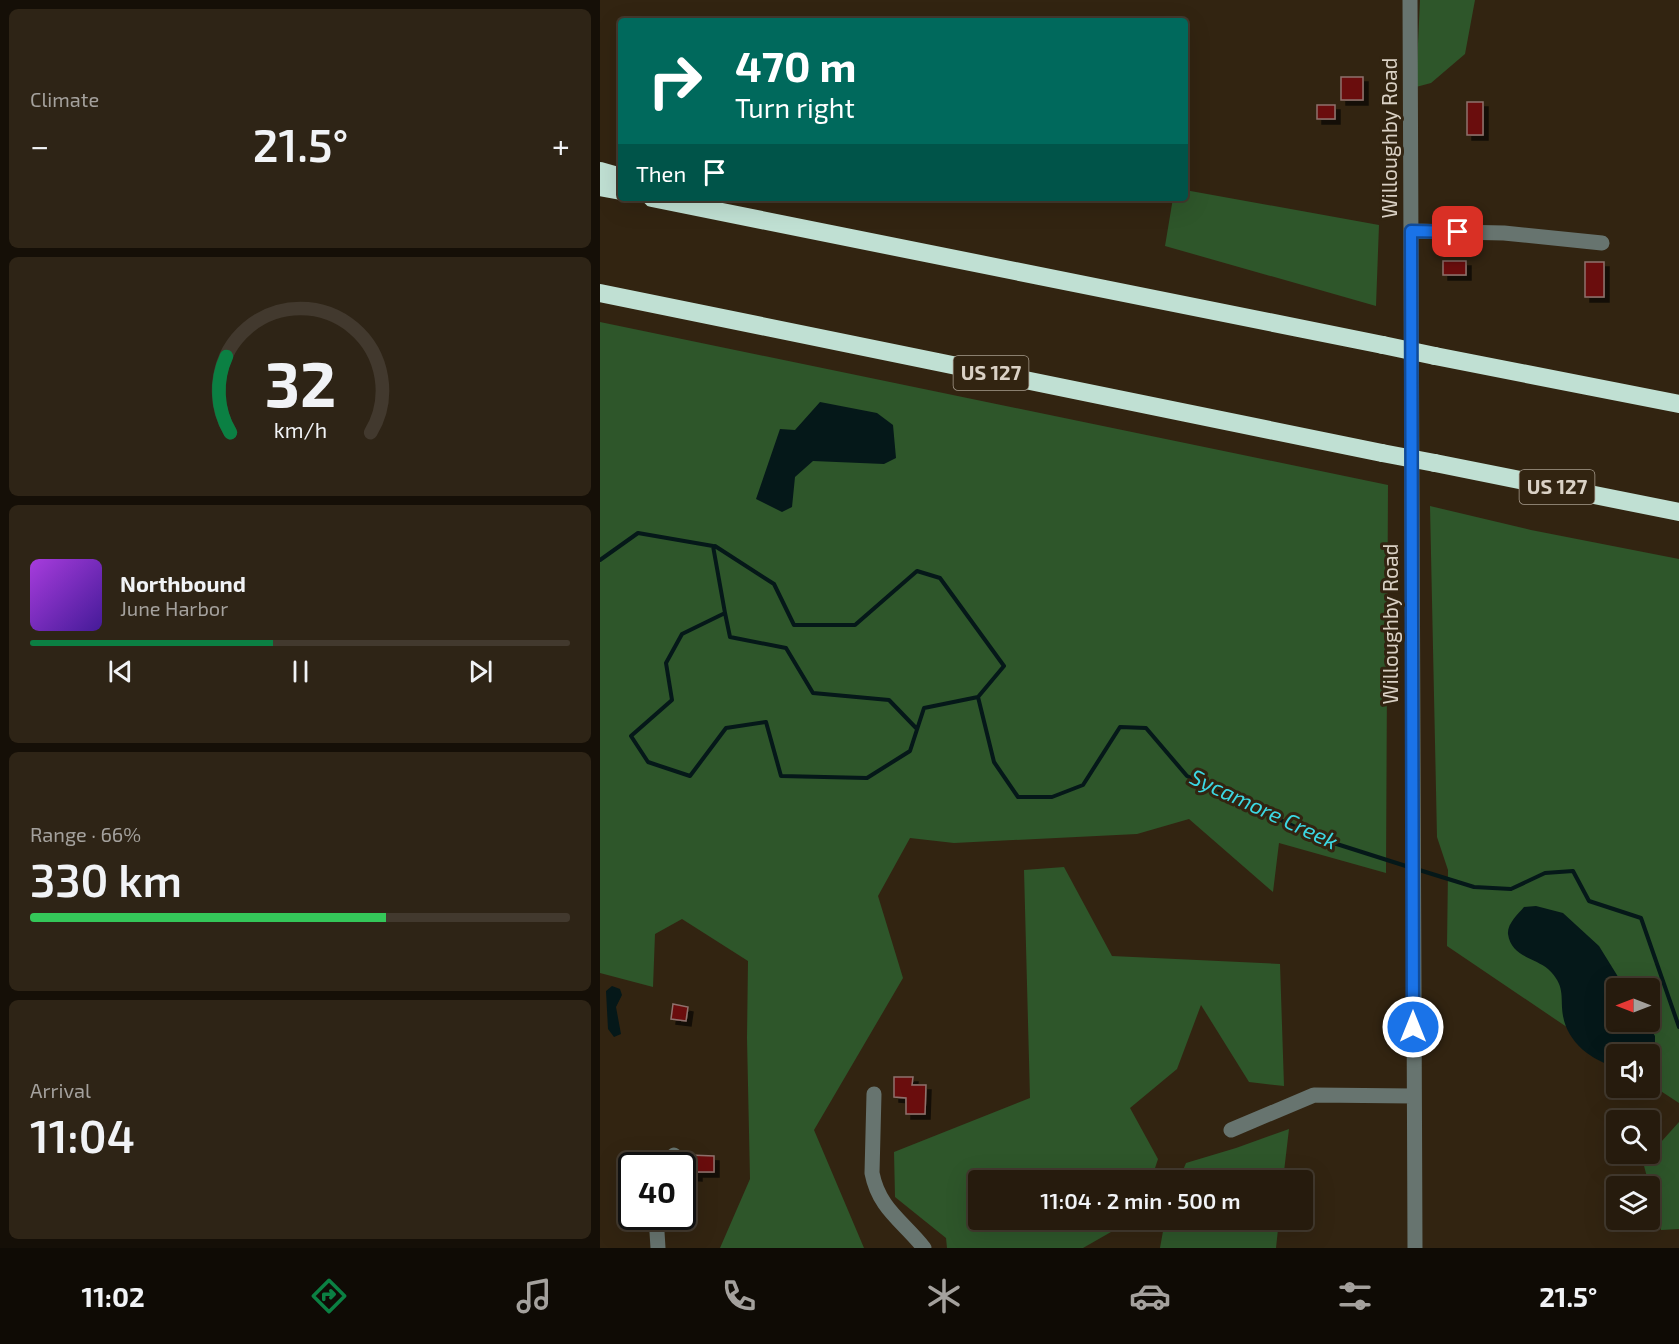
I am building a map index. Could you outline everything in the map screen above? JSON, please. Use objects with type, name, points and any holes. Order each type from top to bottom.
[{"type":"highway","points":[[600,171],[618,176]]},
{"type":"highway","points":[[600,187],[618,190]]},
{"type":"highway","points":[[667,201],[1679,404]]},
{"type":"highway","points":[[706,201],[792,226]]},
{"type":"highway","name":"US 127","points":[[600,293],[1679,512]]},
{"type":"street","name":"Willoughby Road","points":[[1410,0],[1415,1248]]},
{"type":"street","points":[[1411,231],[1504,233],[1602,243]]},
{"type":"street","points":[[874,1094],[872,1173],[874,1184],[879,1198],[892,1216],[924,1248]]},
{"type":"street","points":[[1231,1130],[1314,1095],[1413,1096]]},
{"type":"street","points":[[657,1230],[658,1248]]},
{"type":"green space","points":[[1420,0],[1475,0],[1465,54],[1431,83],[1416,87]]},
{"type":"green space","points":[[1188,191],[1379,225],[1376,306],[1165,246],[1172,201],[1188,201]]},
{"type":"green space","points":[[600,322],[1388,485],[1386,873],[1279,843],[1273,892],[1189,819],[1137,834],[954,843],[910,838],[878,896],[903,978],[814,1130],[864,1248],[720,1248],[750,1179],[748,961],[682,919],[655,934],[653,987],[600,973]]},
{"type":"green space","points":[[1430,506],[1531,530],[1679,559],[1679,1103],[1660,1091],[1660,1044],[1606,1044],[1606,1054],[1447,946],[1448,870],[1437,837]]},
{"type":"green space","points":[[1064,867],[1112,956],[1280,964],[1284,1086],[1249,1082],[1201,1005],[1177,1069],[1130,1108],[1158,1159],[1154,1170],[968,1170],[968,1230],[1114,1230],[1083,1248],[947,1248],[946,1238],[895,1197],[894,1152],[1030,1098],[1024,870]]},
{"type":"green space","points":[[1679,1122],[1679,1229],[1661,1230],[1660,1176],[1647,1176],[1644,1164],[1660,1164],[1660,1143]]},
{"type":"green space","points":[[1289,1129],[1284,1170],[1183,1170],[1186,1163]]},
{"type":"green space","points":[[1163,1230],[1278,1230],[1276,1248],[1160,1248]]},
{"type":"shaded area","points":[[820,402],[877,413],[893,425],[896,458],[884,464],[813,461],[795,477],[792,507],[782,512],[756,499],[780,429],[795,430]]},
{"type":"shaded area","points":[[1536,906],[1563,913],[1599,946],[1619,978],[1606,978],[1606,1032],[1652,1032],[1655,1044],[1606,1044],[1606,1063],[1582,1049],[1570,1035],[1566,1026],[1560,986],[1554,975],[1543,965],[1519,952],[1510,942],[1509,927],[1524,907]]},
{"type":"shaded area","points":[[612,986],[620,989],[622,995],[616,1007],[621,1034],[614,1037],[608,1029],[606,991]]},
{"type":"building","points":[[1341,77],[1363,77],[1363,100],[1341,100]]},
{"type":"building","points":[[1467,102],[1483,102],[1483,135],[1467,135]]},
{"type":"building","points":[[1317,105],[1335,105],[1335,119],[1317,119]]},
{"type":"building","points":[[1443,261],[1466,261],[1466,275],[1443,275]]},
{"type":"building","points":[[1585,262],[1604,262],[1604,297],[1585,297]]},
{"type":"building","points":[[673,1004],[688,1007],[686,1021],[671,1019]]},
{"type":"building","points":[[894,1077],[913,1077],[912,1085],[926,1085],[925,1114],[906,1114],[906,1098],[894,1097]]},
{"type":"building","points":[[696,1155],[714,1156],[714,1172],[697,1172],[697,1176]]},
{"type":"waterway","name":"Sycamore Creek","points":[[600,560],[638,533],[713,546],[725,613],[682,634],[666,663],[672,700],[631,736],[648,762],[690,776],[726,728],[766,722],[781,776],[867,778],[910,751],[924,708],[978,697],[994,762],[1018,797],[1052,797],[1083,785],[1120,727],[1146,728],[1187,776],[1321,839],[1409,867]]},
{"type":"waterway","points":[[715,546],[774,584],[794,625],[855,625],[917,571],[940,578],[1004,666],[978,697]]},
{"type":"waterway","points":[[725,613],[730,637],[786,648],[813,693],[889,700],[917,729]]},
{"type":"waterway","name":"Sycamore Creek","points":[[1416,869],[1474,887],[1511,889],[1545,873],[1573,871],[1589,901],[1641,918],[1679,1027]]},
{"type":"route","points":[[1413,1027],[1411,231],[1458,232]]}]
